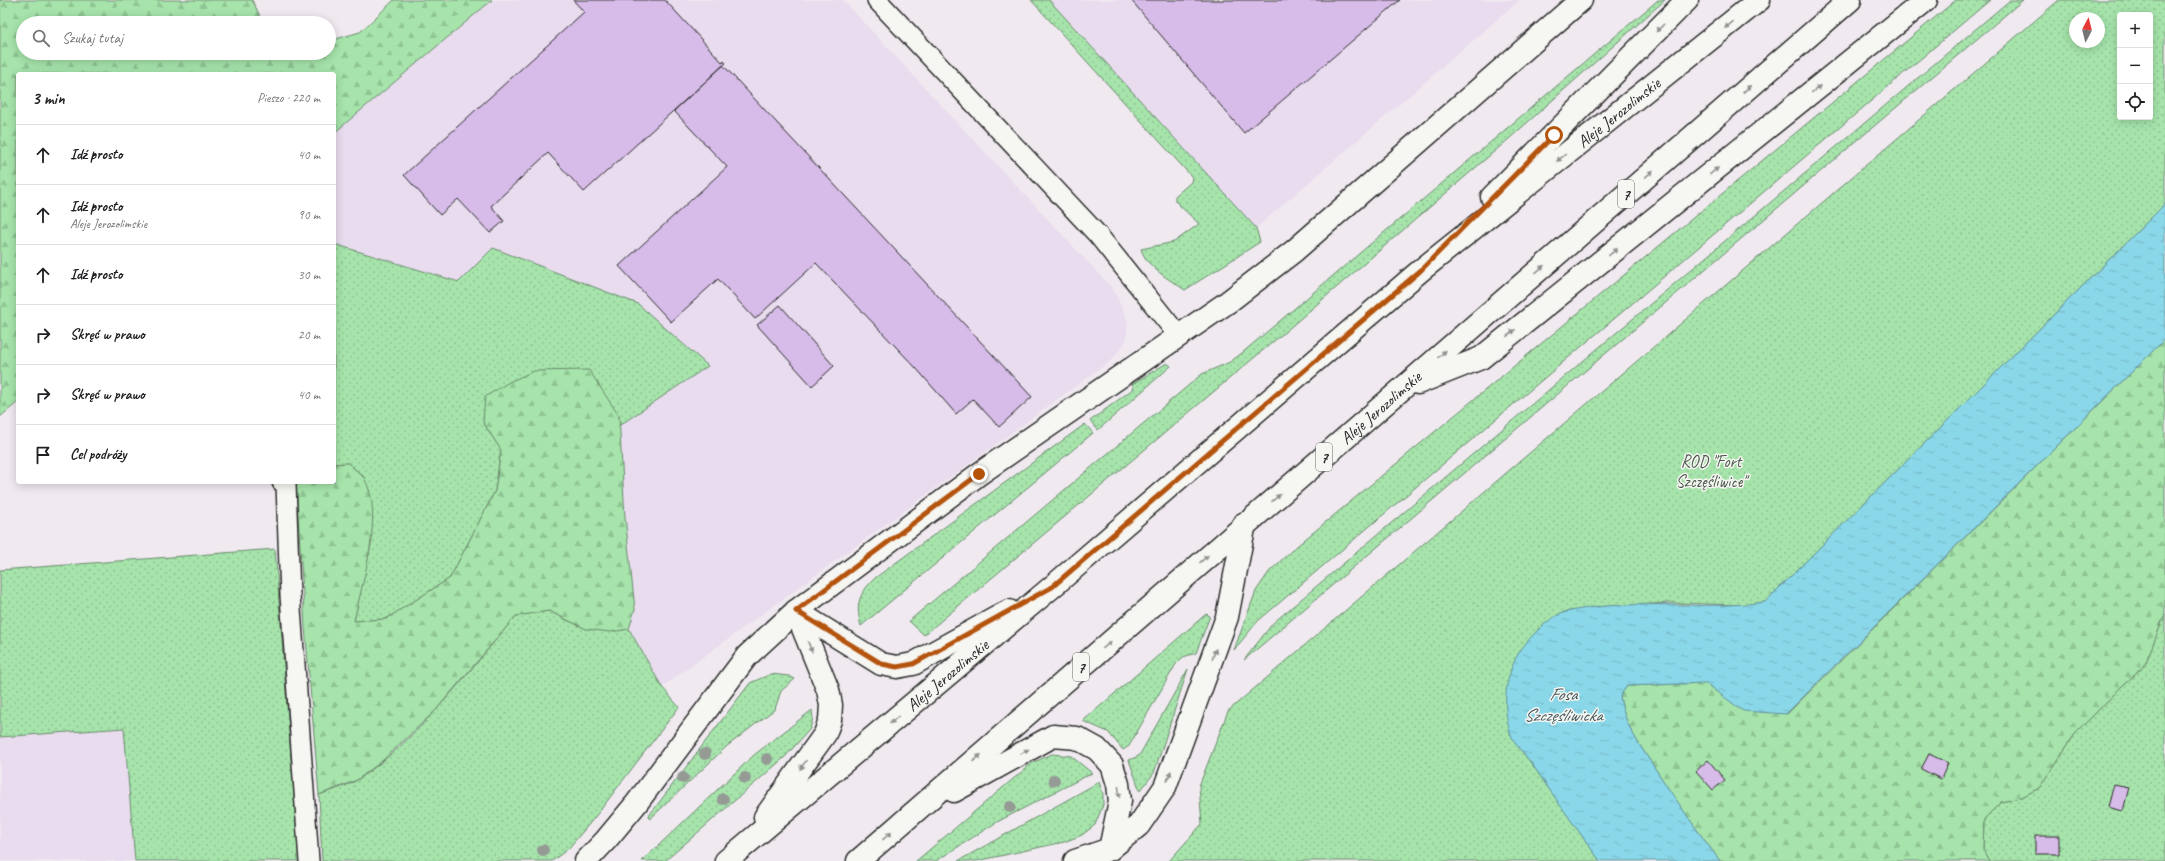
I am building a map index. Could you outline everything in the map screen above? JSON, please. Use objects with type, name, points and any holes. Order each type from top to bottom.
[{"type":"main road","points":[[586,861],[636,804],[748,656],[796,611],[979,474],[1228,302],[1294,250],[1581,0]]},
{"type":"main road","points":[[1420,271],[1687,0]]},
{"type":"main road","name":"Aleje Jerozolimskie","points":[[726,861],[1052,587],[1420,271],[1759,0]]},
{"type":"main road","name":"Aleje Jerozolimskie","points":[[858,861],[1850,0]]},
{"type":"main road","points":[[1402,389],[1481,358],[1926,0]]},
{"type":"main road","points":[[1075,861],[1110,849],[1139,825],[1166,787],[1227,617],[1246,523]]},
{"type":"main road","points":[[796,611],[868,657],[882,664],[897,667],[913,664],[1052,587]]},
{"type":"main road","points":[[746,844],[825,734],[830,720],[831,705],[828,690],[796,611]]},
{"type":"main road","points":[[916,812],[1053,736],[1078,738],[1097,749],[1112,765],[1118,784],[1120,801],[1110,849]]},
{"type":"lane","points":[[877,0],[1098,235],[1178,336]]},
{"type":"lane","points":[[286,484],[290,596],[309,861]]},
{"type":"shaded area","points":[[492,0],[843,0],[1113,289],[1128,321],[1126,341],[1113,359],[662,687],[629,629],[635,609],[625,517],[620,425],[708,366],[459,282],[336,245],[336,131]]},
{"type":"shaded area","points":[[1049,0],[1520,0],[1256,228]]},
{"type":"shaded area","points":[[124,728],[135,861],[0,861],[0,737]]},
{"type":"green space","points":[[0,0],[252,0],[260,16],[16,16],[16,60],[336,60],[336,39],[360,32],[394,0],[492,0],[336,131],[336,72],[16,72],[16,404],[0,417]]},
{"type":"green space","points":[[1031,0],[1049,0],[1256,228],[1260,242],[1185,290],[1148,262],[1141,249],[1174,242],[1199,224],[1175,201],[1175,196],[1191,182],[1192,177]]},
{"type":"green space","points":[[1658,0],[1665,0],[1510,138],[1286,331],[924,635],[909,621],[1202,374],[1230,362],[1242,353]]},
{"type":"green space","points":[[1956,0],[1990,0],[1258,621],[1234,650],[1256,591],[1269,572],[1292,550]]},
{"type":"green space","points":[[2010,0],[2023,0],[1244,660],[1273,623]]},
{"type":"green space","name":"ROD \"Fort Szczęśliwice\"","points":[[2059,0],[2165,0],[2165,204],[1765,602],[1743,605],[1669,603],[1597,607],[1564,612],[1538,629],[1510,733],[1600,861],[1169,861],[1202,824],[1199,786],[1228,711]]},
{"type":"green space","points":[[336,245],[459,282],[493,248],[638,304],[708,366],[620,425],[619,416],[483,422],[501,450],[495,491],[450,578],[386,619],[354,621],[372,540],[364,477],[348,463],[336,464]]},
{"type":"green space","points":[[2165,339],[2165,614],[2144,667],[2123,685],[2075,734],[2039,788],[2020,798],[2001,802],[1984,819],[1983,850],[1989,861],[1720,861],[1680,806],[1634,736],[1625,717],[1620,696],[1627,686],[1705,683],[1721,695],[1787,714]]},
{"type":"green space","points":[[1167,363],[1171,366],[1098,430],[1090,421],[1134,388],[1132,384]]},
{"type":"green space","points":[[589,370],[619,416],[625,517],[635,609],[629,629],[610,632],[586,629],[549,611],[516,616],[435,711],[382,761],[357,780],[319,795],[305,627],[296,484],[336,484],[336,464],[348,463],[364,478],[370,493],[372,529],[370,548],[354,621],[386,619],[450,578],[495,491],[501,450],[483,422],[485,397],[509,382],[534,371]]},
{"type":"green space","points":[[1085,424],[1093,433],[861,626],[858,611],[860,599],[865,589],[875,578]]},
{"type":"green space","points":[[275,549],[299,861],[135,861],[124,728],[0,737],[0,570]]},
{"type":"green space","points":[[549,611],[587,628],[606,631],[629,629],[662,687],[679,707],[595,817],[568,849],[552,861],[322,861],[319,795],[345,786],[359,779],[402,744],[442,703],[516,616]]},
{"type":"green space","points":[[1206,614],[1210,616],[1196,653],[1183,657],[1176,664],[1129,746],[1123,750],[1108,732],[1083,721]]},
{"type":"green space","points":[[2165,614],[2165,861],[1989,861],[1983,850],[1984,819],[2000,802],[2020,798],[2039,788],[2075,734],[2123,685],[2144,667]]},
{"type":"green space","points":[[1188,669],[1154,773],[1140,791],[1129,760],[1139,756]]},
{"type":"green space","points":[[771,674],[789,676],[795,679],[781,691],[775,709],[726,747],[650,819],[648,817],[750,683]]},
{"type":"green space","points":[[812,710],[813,718],[810,729],[785,757],[665,861],[642,861],[754,755]]},
{"type":"green space","points":[[1052,754],[1071,756],[1092,773],[997,822],[936,861],[916,861],[1032,763]]},
{"type":"green space","points":[[1099,782],[1103,794],[1103,805],[1095,825],[1082,835],[1064,842],[977,861],[958,861]]},
{"type":"water","name":"Fosa Szczęśliwicka","points":[[2165,204],[2165,339],[1786,714],[1743,711],[1705,683],[1627,686],[1620,696],[1625,717],[1634,736],[1720,861],[1600,861],[1532,764],[1516,745],[1510,732],[1506,709],[1507,685],[1519,652],[1530,639],[1544,624],[1555,617],[1566,612],[1591,608],[1616,605],[1716,605],[1765,602]]},
{"type":"building","points":[[573,0],[665,0],[723,63],[724,61],[726,63],[584,192],[548,153],[491,206],[504,221],[490,233],[458,199],[440,215],[404,175],[584,12]]},
{"type":"building","points":[[1131,0],[1400,0],[1244,133]]},
{"type":"building","points":[[723,65],[1032,397],[999,427],[973,399],[956,414],[916,368],[816,263],[755,319],[718,279],[671,322],[619,266],[727,167],[674,111]]},
{"type":"building","points":[[780,305],[834,366],[812,386],[757,325]]},
{"type":"building","points":[[1929,754],[1948,763],[1941,779],[1921,769]]},
{"type":"building","points":[[1708,760],[1725,780],[1713,790],[1696,771]]},
{"type":"building","points":[[2114,784],[2129,787],[2123,811],[2108,807]]},
{"type":"building","points":[[2035,836],[2059,836],[2059,854],[2035,854]]},
{"type":"route","points":[[979,474],[848,570],[796,611],[868,657],[882,664],[897,667],[913,664],[1052,587],[1252,413],[1420,271],[1554,135]]}]
